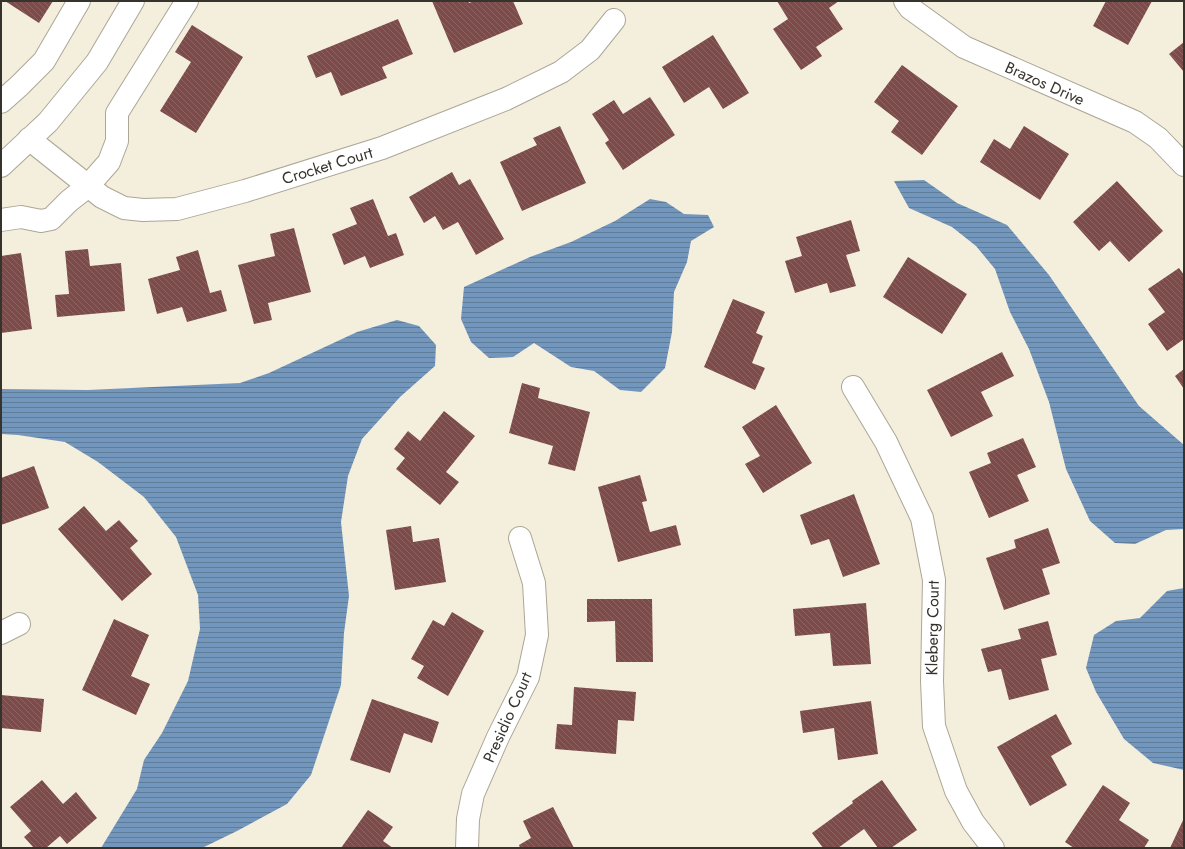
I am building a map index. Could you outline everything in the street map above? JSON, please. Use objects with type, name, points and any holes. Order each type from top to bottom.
[{"type":"street","points":[[1,102],[44,61],[79,1]]},
{"type":"street","points":[[1,166],[48,122],[97,62],[133,1]]},
{"type":"street","points":[[1,220],[21,217],[41,221],[51,219],[69,201],[87,187],[109,162],[116,141],[117,113],[187,1]]},
{"type":"street","name":"Brazos Drive","points":[[905,1],[910,8],[964,48],[1136,122],[1158,138],[1184,165]]},
{"type":"street","name":"Crocket Court","points":[[29,140],[87,187],[102,197],[124,208],[143,210],[177,209],[245,191],[382,148],[506,99],[562,72],[590,50],[614,20]]},
{"type":"street","points":[[1,153],[29,140]]},
{"type":"street","name":"Kleberg Court","points":[[853,387],[886,442],[922,518],[934,580],[932,681],[934,726],[956,791],[973,822],[993,848]]},
{"type":"street","name":"Presidio Court","points":[[467,848],[468,819],[473,794],[498,737],[528,677],[537,635],[534,583],[520,538]]},
{"type":"water","points":[[924,180],[957,203],[1007,225],[1049,275],[1139,406],[1184,445],[1184,529],[1166,530],[1135,544],[1115,543],[1090,521],[1066,469],[1049,402],[1029,349],[1010,312],[995,269],[976,246],[952,227],[909,208],[894,181]]},
{"type":"water","points":[[650,199],[666,202],[684,214],[708,215],[714,227],[691,241],[687,262],[674,292],[672,332],[665,368],[641,392],[620,390],[594,371],[571,367],[534,343],[513,357],[489,358],[471,342],[461,319],[464,287],[530,257],[571,242],[615,221]]},
{"type":"water","points":[[397,320],[419,326],[436,345],[435,366],[400,397],[362,439],[348,476],[341,522],[349,596],[344,633],[341,685],[311,775],[287,804],[202,848],[101,848],[137,789],[144,760],[162,733],[188,681],[200,629],[198,595],[176,537],[144,497],[98,462],[65,442],[1,434],[1,389],[88,390],[240,383],[269,373],[357,332]]},
{"type":"water","points":[[1184,588],[1184,770],[1153,763],[1124,739],[1096,692],[1086,668],[1094,635],[1116,621],[1140,618],[1167,591]]},
{"type":"building","points":[[5,1],[53,1],[39,23]]},
{"type":"building","points":[[432,1],[468,1],[469,3],[474,1],[513,1],[523,24],[454,53]]},
{"type":"building","points":[[777,1],[839,1],[829,8],[843,29],[816,47],[822,56],[801,70],[773,29],[788,19]]},
{"type":"building","points":[[1106,1],[1152,1],[1128,45],[1093,26]]},
{"type":"building","points":[[398,19],[413,54],[382,67],[387,78],[341,96],[331,72],[316,78],[307,56]]},
{"type":"building","points":[[192,25],[243,57],[196,133],[160,111],[191,62],[175,52]]},
{"type":"building","points":[[713,35],[749,93],[723,109],[709,87],[684,103],[662,67]]},
{"type":"building","points":[[1184,42],[1184,72],[1169,54]]},
{"type":"building","points":[[902,65],[958,106],[922,155],[891,132],[899,121],[874,102]]},
{"type":"building","points":[[650,97],[675,135],[623,170],[605,143],[609,140],[592,114],[614,100],[623,114]]},
{"type":"building","points":[[560,126],[586,183],[522,211],[500,162],[537,145],[533,138]]},
{"type":"building","points":[[1024,126],[1069,154],[1040,200],[980,162],[994,139],[1010,149]]},
{"type":"building","points":[[452,172],[459,185],[470,179],[504,239],[476,255],[458,222],[443,230],[435,216],[424,223],[409,197]]},
{"type":"building","points":[[1117,181],[1163,231],[1129,262],[1110,241],[1099,251],[1073,222]]},
{"type":"building","points":[[373,199],[388,236],[396,233],[404,255],[370,268],[365,256],[344,265],[332,234],[357,224],[350,208]]},
{"type":"building","points":[[851,220],[860,251],[846,255],[856,286],[830,293],[827,283],[795,293],[785,261],[802,256],[796,237]]},
{"type":"building","points":[[294,228],[311,292],[268,303],[272,320],[254,324],[238,265],[275,256],[270,234]]},
{"type":"building","points":[[88,249],[90,266],[121,263],[125,311],[57,317],[55,295],[69,294],[65,251]]},
{"type":"building","points":[[198,250],[210,293],[221,290],[227,311],[187,322],[182,307],[157,314],[148,279],[180,270],[176,257]]},
{"type":"building","points":[[21,253],[32,329],[1,333],[1,256]]},
{"type":"building","points":[[908,257],[967,294],[942,334],[883,297]]},
{"type":"building","points":[[1179,268],[1184,275],[1184,339],[1167,351],[1148,324],[1165,312],[1148,289]]},
{"type":"building","points":[[733,299],[765,312],[756,333],[763,336],[752,363],[765,368],[755,390],[704,367]]},
{"type":"building","points":[[1002,352],[1014,376],[981,392],[993,416],[951,437],[927,390]]},
{"type":"building","points":[[1184,369],[1184,389],[1175,376]]},
{"type":"building","points":[[522,383],[540,388],[538,398],[590,412],[575,471],[548,464],[553,446],[509,433]]},
{"type":"building","points":[[776,405],[812,463],[763,493],[745,464],[760,456],[742,427]]},
{"type":"building","points":[[444,411],[475,436],[446,472],[459,482],[440,505],[396,469],[405,458],[394,449],[408,431],[420,441]]},
{"type":"building","points":[[1023,438],[1036,467],[1017,475],[1029,501],[989,518],[969,472],[991,463],[987,453]]},
{"type":"building","points":[[34,466],[49,508],[1,525],[1,478]]},
{"type":"building","points":[[640,475],[647,501],[642,502],[650,532],[676,525],[681,545],[618,562],[598,487]]},
{"type":"building","points":[[854,494],[880,564],[843,577],[829,539],[811,545],[800,515]]},
{"type":"building","points":[[84,506],[106,531],[119,520],[138,541],[130,548],[152,574],[122,601],[58,529]]},
{"type":"building","points":[[411,526],[413,542],[439,538],[446,582],[395,590],[386,530]]},
{"type":"building","points":[[1048,528],[1060,563],[1042,569],[1050,594],[1004,610],[986,558],[1016,548],[1014,540]]},
{"type":"building","points":[[587,599],[652,599],[653,662],[616,662],[615,621],[587,622]]},
{"type":"building","points":[[866,603],[871,664],[833,666],[830,633],[795,636],[793,609]]},
{"type":"building","points":[[452,612],[484,631],[448,696],[417,678],[424,666],[411,659],[433,620],[444,626]]},
{"type":"building","points":[[114,619],[149,635],[131,676],[150,684],[136,715],[82,690]]},
{"type":"building","points":[[1048,621],[1057,655],[1041,659],[1049,690],[1009,700],[1001,669],[988,672],[981,649],[1021,639],[1018,629]]},
{"type":"building","points":[[574,687],[636,692],[634,721],[618,720],[616,754],[555,749],[557,724],[572,725]]},
{"type":"building","points":[[1,695],[44,699],[41,732],[1,728]]},
{"type":"building","points":[[372,699],[439,722],[432,743],[404,733],[390,773],[350,760]]},
{"type":"building","points":[[871,701],[878,754],[838,760],[834,728],[803,733],[800,711]]},
{"type":"building","points":[[1056,714],[1072,744],[1051,756],[1067,785],[1030,806],[997,747]]},
{"type":"building","points":[[42,780],[63,804],[76,792],[97,818],[67,844],[60,836],[46,848],[34,848],[24,837],[31,831],[10,807]]},
{"type":"building","points":[[882,780],[917,830],[891,848],[878,848],[864,829],[838,848],[823,848],[812,833],[853,803],[852,801]]},
{"type":"building","points":[[1103,785],[1130,803],[1119,820],[1149,840],[1144,848],[1074,848],[1065,842]]},
{"type":"building","points":[[553,807],[574,848],[520,848],[519,845],[531,838],[523,821]]},
{"type":"building","points":[[368,810],[393,827],[383,841],[393,848],[341,848]]},
{"type":"building","points":[[1184,818],[1184,848],[1170,848]]}]
